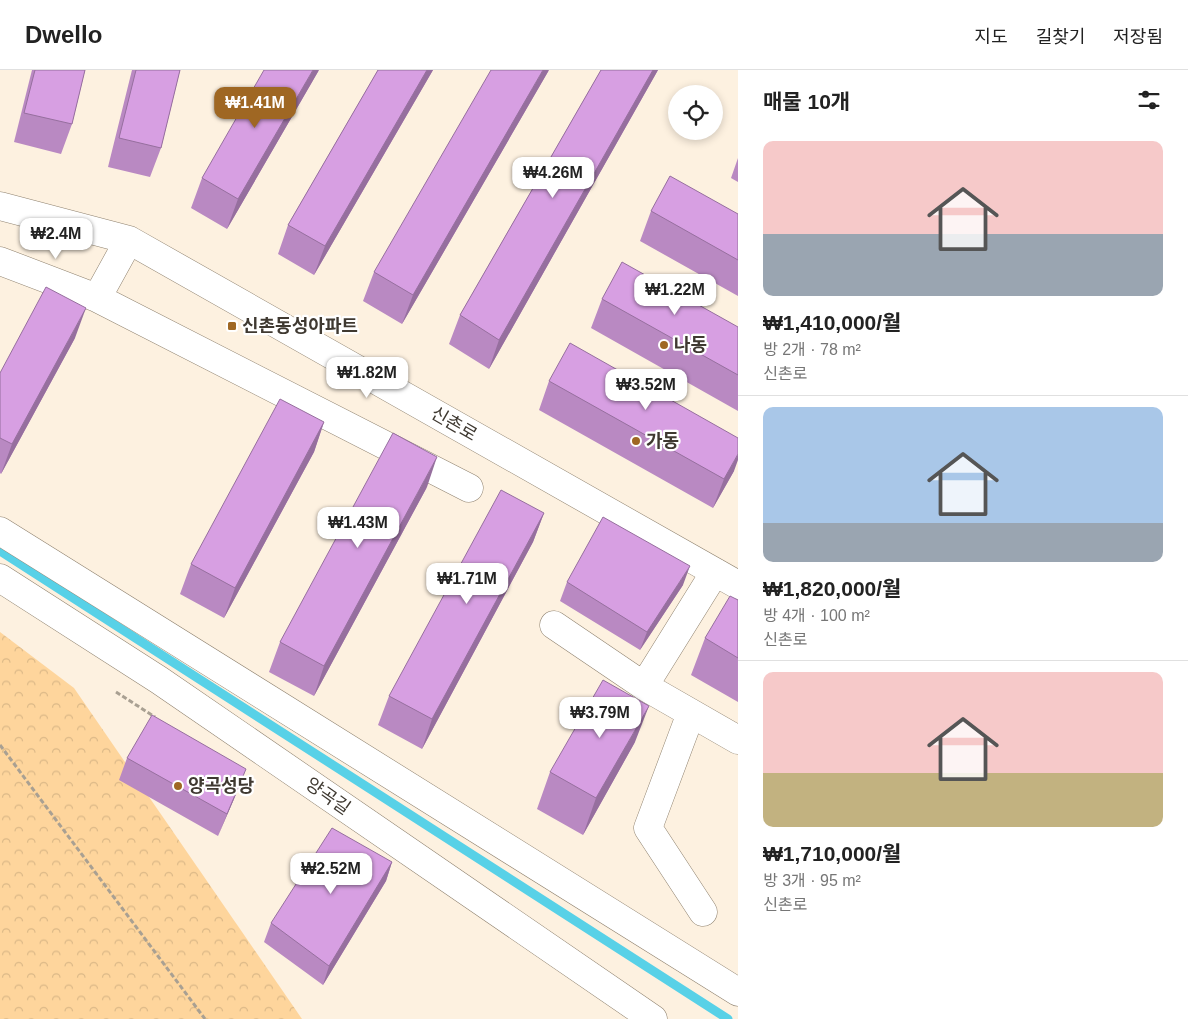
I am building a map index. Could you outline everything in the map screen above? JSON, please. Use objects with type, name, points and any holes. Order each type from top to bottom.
[{"type":"street","name":"신촌로","points":[[0,206],[129,240],[727,579]]},
{"type":"street","points":[[97,298],[129,240]]},
{"type":"street","points":[[0,261],[97,298],[469,488]]},
{"type":"street","points":[[0,531],[738,992]]},
{"type":"street","name":"양곡길","points":[[0,578],[159,680],[652,1019]]},
{"type":"street","points":[[644,686],[727,579]]},
{"type":"street","points":[[554,625],[644,686],[738,740]]},
{"type":"street","points":[[691,713],[648,828],[703,912]]},
{"type":"path","points":[[116,692],[155,717]]},
{"type":"path","points":[[0,745],[205,1019]]},
{"type":"green space","points":[[0,632],[74,688],[302,1019],[0,1019]]},
{"type":"building","points":[[35,70],[85,70],[72,124],[24,113]]},
{"type":"building","points":[[136,70],[180,70],[161,148],[119,138]]},
{"type":"building","points":[[264,70],[313,70],[238,199],[202,178]]},
{"type":"building","points":[[378,70],[427,70],[325,246],[288,225]]},
{"type":"building","points":[[491,70],[543,70],[413,295],[374,272]]},
{"type":"building","points":[[601,70],[653,70],[499,340],[460,315]]},
{"type":"building","points":[[670,176],[738,214],[738,260],[651,211]]},
{"type":"building","points":[[622,262],[738,327],[738,375],[602,299]]},
{"type":"building","points":[[46,287],[86,308],[12,444],[0,438],[0,373]]},
{"type":"building","points":[[570,343],[738,438],[738,454],[724,479],[549,381]]},
{"type":"building","points":[[280,399],[324,422],[235,588],[191,564]]},
{"type":"building","points":[[393,433],[437,457],[324,666],[280,642]]},
{"type":"building","points":[[501,490],[544,513],[432,719],[389,696]]},
{"type":"building","points":[[603,517],[690,566],[647,632],[567,582]]},
{"type":"building","points":[[730,596],[738,600],[738,658],[705,638]]},
{"type":"building","points":[[603,680],[649,706],[596,798],[550,772]]},
{"type":"building","points":[[152,715],[246,769],[227,814],[127,758]]},
{"type":"building","points":[[332,828],[392,862],[329,966],[271,923]]},
{"type":"waterway","points":[[0,551],[728,1019]]},
{"type":"place","name":"신촌동성아파트","points":[[232,326]]},
{"type":"place","name":"나동","points":[[664,345]]},
{"type":"place","name":"가동","points":[[636,441]]},
{"type":"place","name":"양곡성당","points":[[178,786]]}]
